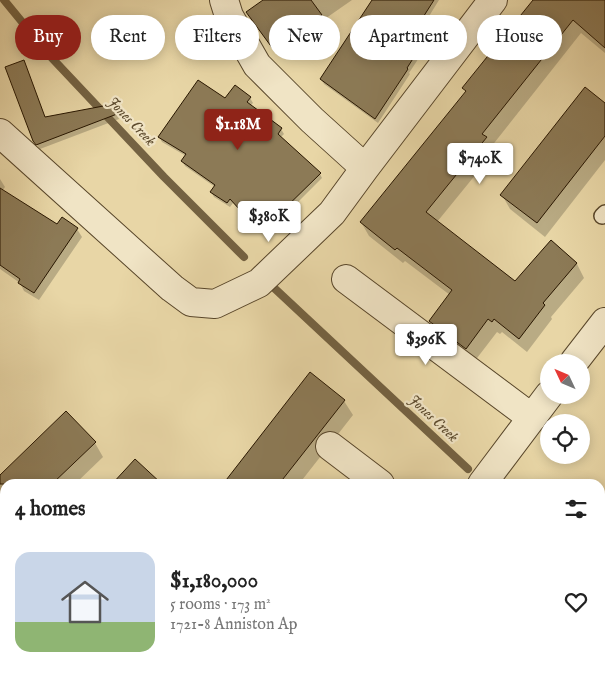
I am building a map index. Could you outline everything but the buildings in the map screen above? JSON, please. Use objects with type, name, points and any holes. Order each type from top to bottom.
[{"type":"street","points":[[222,0],[257,65],[312,120],[365,168]]},
{"type":"street","points":[[0,133],[172,288],[191,302],[215,304],[259,283],[332,212],[493,0]]},
{"type":"street","points":[[346,279],[532,418]]},
{"type":"street","points":[[580,354],[605,322]]},
{"type":"street","points":[[486,479],[542,404]]},
{"type":"street","points":[[330,446],[373,479]]},
{"type":"waterway","name":"Jones Creek","points":[[4,0],[50,56],[164,177],[244,257]]},
{"type":"waterway","name":"Jones Creek","points":[[272,286],[468,469]]}]
